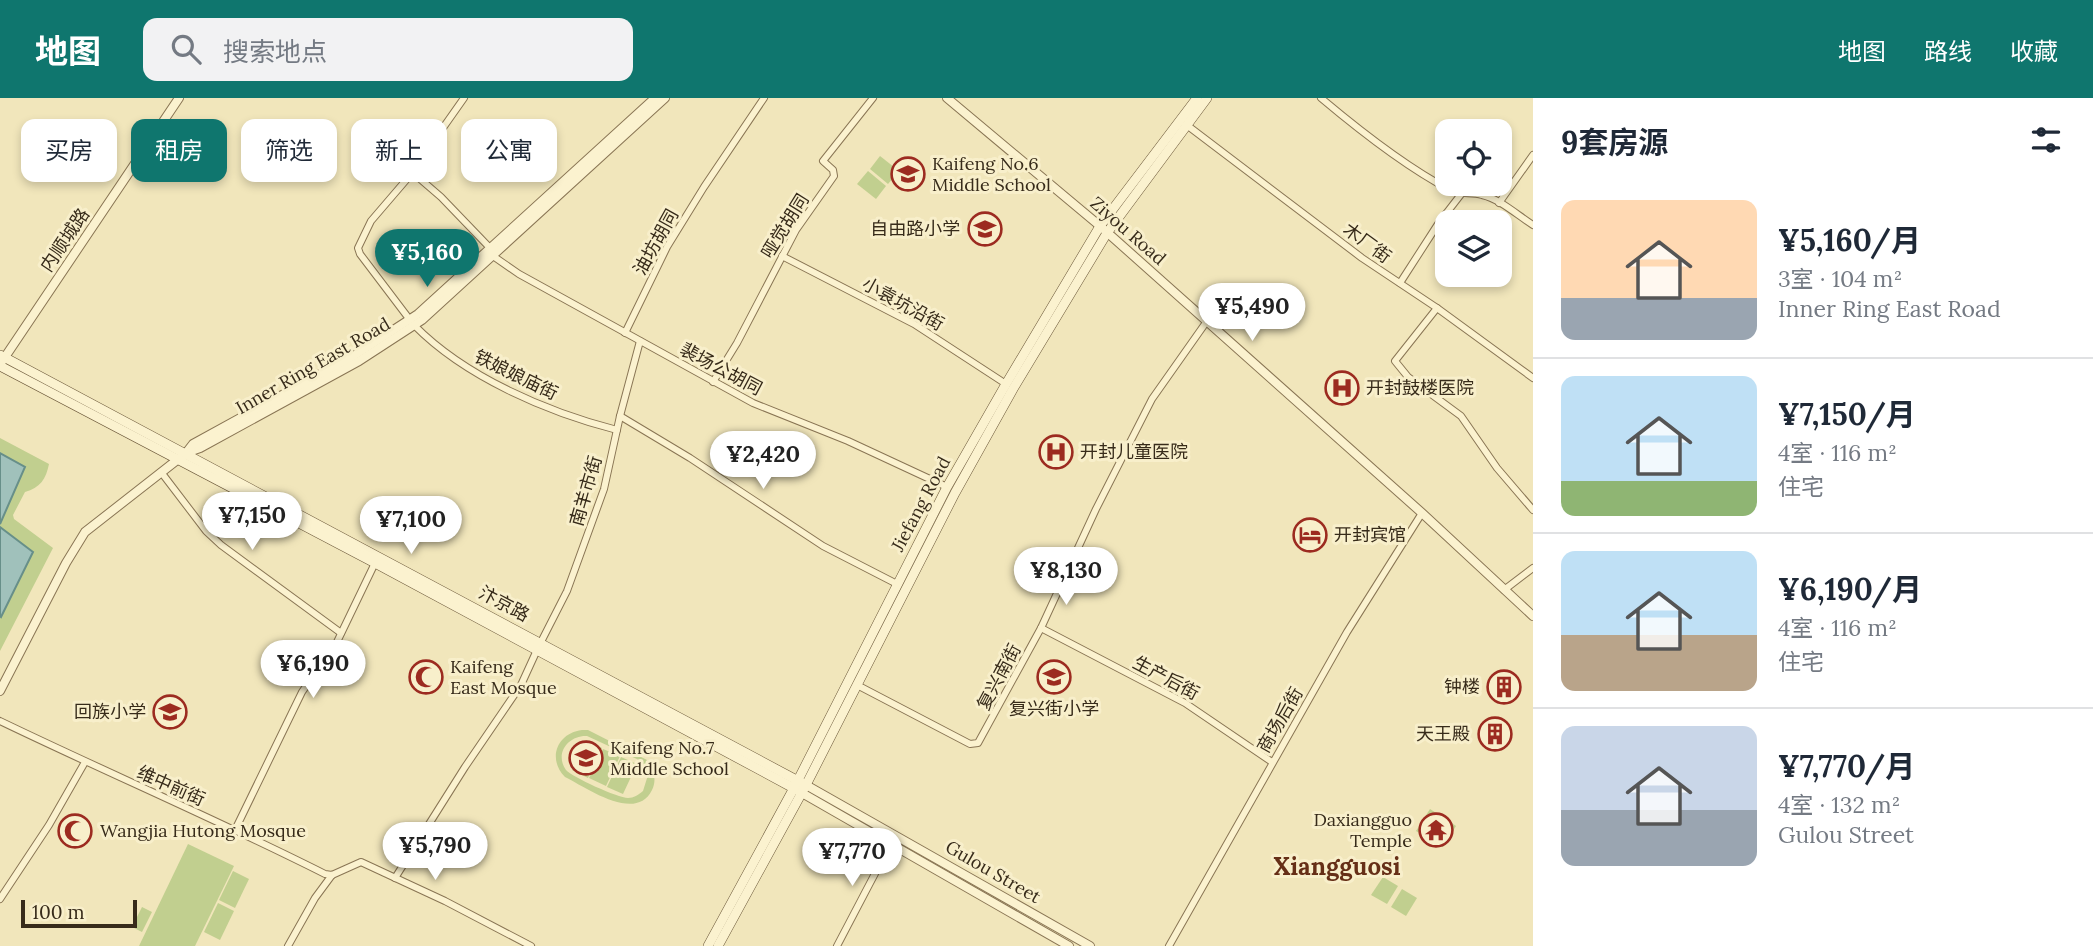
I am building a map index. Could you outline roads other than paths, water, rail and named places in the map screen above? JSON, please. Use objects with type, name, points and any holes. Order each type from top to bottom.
[{"type":"main road","name":"Jiefang Road","points":[[718,946],[800,787],[897,584],[947,487],[1006,384],[1104,230],[1197,98]]},
{"type":"main road","name":"Jiefang Road","points":[[708,946],[857,685],[961,481],[1104,230],[1188,126],[1207,98]]},
{"type":"main road","name":"汴京路","points":[[1,361],[800,787]]},
{"type":"main road","name":"汴京路","points":[[182,456],[375,563],[539,646]]},
{"type":"street","name":"内顺城路","points":[[1,361],[179,98]]},
{"type":"street","points":[[447,122],[464,98]]},
{"type":"street","name":"Inner Ring East Road","points":[[0,691],[65,563],[85,532],[182,456],[359,361],[412,322],[439,306],[492,252],[655,98]]},
{"type":"street","name":"Inner Ring East Road","points":[[492,252],[665,98]]},
{"type":"street","name":"油坊胡同","points":[[625,332],[667,247],[764,98]]},
{"type":"street","name":"哑觉胡同","points":[[713,382],[737,343],[796,230],[835,173],[822,161],[873,98]]},
{"type":"street","name":"Ziyou Road","points":[[947,98],[1207,321],[1533,616]]},
{"type":"street","points":[[1321,98],[1435,181]]},
{"type":"street","name":"木厂街","points":[[1188,126],[1362,258],[1437,307],[1533,378]]},
{"type":"street","points":[[1499,203],[1533,155]]},
{"type":"street","name":"铁娘娘庙街","points":[[404,182],[371,221],[358,248],[412,322],[448,355],[474,372],[558,411],[617,430]]},
{"type":"street","name":"裴场公胡同","points":[[424,182],[492,252],[519,274],[753,403],[848,441],[947,487]]},
{"type":"street","points":[[1400,283],[1460,196]]},
{"type":"street","points":[[1485,196],[1533,225]]},
{"type":"street","name":"小袁坑沿街","points":[[782,256],[914,324],[1006,384]]},
{"type":"street","points":[[1437,307],[1395,361],[1408,377],[1461,416],[1497,468],[1533,510]]},
{"type":"street","name":"复兴南街","points":[[857,685],[970,744],[978,743],[1041,628],[1152,399],[1207,321]]},
{"type":"street","name":"南羊市街","points":[[395,878],[465,766],[521,685],[567,591],[604,489],[640,341]]},
{"type":"street","points":[[620,416],[691,457],[823,546],[897,584]]},
{"type":"street","points":[[160,472],[206,531],[221,545],[341,633]]},
{"type":"street","name":"商场后街","points":[[1169,946],[1347,632],[1422,513]]},
{"type":"street","points":[[235,830],[302,692],[341,633],[375,563]]},
{"type":"street","points":[[1504,590],[1533,568]]},
{"type":"street","name":"生产后街","points":[[1041,628],[1185,703],[1272,762]]},
{"type":"street","name":"维中前街","points":[[0,721],[332,875]]},
{"type":"street","points":[[0,899],[49,825],[85,762]]},
{"type":"street","name":"Gulou Street","points":[[800,787],[1069,946]]},
{"type":"street","name":"Gulou Street","points":[[800,787],[1090,946]]},
{"type":"street","points":[[837,946],[891,843]]},
{"type":"street","points":[[300,946],[289,944],[315,898],[332,875],[361,862],[531,946]]},
{"type":"water","points":[[0,453],[25,467],[0,524]]},
{"type":"water","points":[[0,527],[33,552],[1,617],[0,616]]},
{"type":"place","name":"Kaifeng No.6 Middle School","points":[[908,174]]},
{"type":"place","name":"自由路小学","points":[[985,229]]},
{"type":"place","name":"开封鼓楼医院","points":[[1342,388]]},
{"type":"place","name":"开封儿童医院","points":[[1056,452]]},
{"type":"place","name":"开封宾馆","points":[[1310,535]]},
{"type":"place","name":"Kaifeng East Mosque","points":[[426,677]]},
{"type":"place","name":"复兴街小学","points":[[1054,677]]},
{"type":"place","name":"钟楼","points":[[1504,687]]},
{"type":"place","name":"回族小学","points":[[170,712]]},
{"type":"place","name":"天王殿","points":[[1495,734]]},
{"type":"place","name":"Kaifeng No.7 Middle School","points":[[586,758]]},
{"type":"place","name":"Daxiangguo Temple","points":[[1436,830]]},
{"type":"place","name":"Wangjia Hutong Mosque","points":[[75,831]]},
{"type":"district","name":"Xiangguosi","points":[[1337,867]]}]
